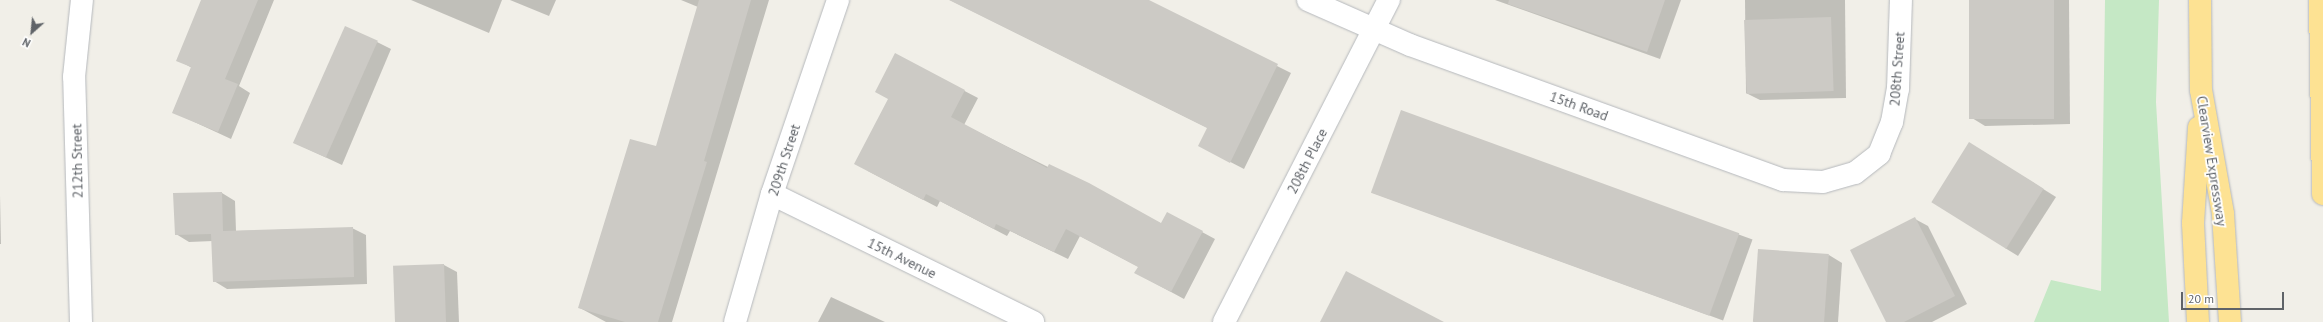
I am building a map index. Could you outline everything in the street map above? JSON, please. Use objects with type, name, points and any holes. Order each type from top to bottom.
[{"type":"highway","name":"Clearview Expressway","points":[[2200,0],[2201,90],[2223,214],[2230,322]]},
{"type":"highway","points":[[2320,0],[2323,194]]},
{"type":"highway","points":[[2198,322],[2193,223],[2201,90]]},
{"type":"street","name":"212th Street","points":[[81,322],[74,76],[82,0]]},
{"type":"street","name":"209th Street","points":[[735,322],[772,194],[838,0]]},
{"type":"street","name":"15th Road","points":[[1308,0],[1374,30],[1783,180],[1823,182],[1856,172]]},
{"type":"street","name":"208th Place","points":[[1224,322],[1389,0]]},
{"type":"street","name":"208th Street","points":[[1856,172],[1879,154],[1892,122],[1898,89],[1901,0]]},
{"type":"street","name":"15th Avenue","points":[[772,194],[1033,322]]},
{"type":"green space","points":[[2105,0],[2159,0],[2156,102],[2169,322],[2034,322],[2051,280],[2101,291]]},
{"type":"building","points":[[201,0],[258,0],[225,79],[238,84],[218,132],[172,113],[191,67],[176,61]]},
{"type":"building","points":[[699,0],[751,0],[704,161],[707,162],[658,322],[625,322],[578,308],[630,139],[656,146]]},
{"type":"building","points":[[949,0],[1149,0],[1278,64],[1230,163],[1198,146],[1207,128]]},
{"type":"building","points":[[1509,0],[1665,0],[1647,52],[1508,4]]},
{"type":"building","points":[[1969,0],[2054,0],[2054,119],[1969,119]]},
{"type":"building","points":[[1831,17],[1834,91],[1747,94],[1744,20]]},
{"type":"building","points":[[345,26],[378,41],[326,158],[293,143]]},
{"type":"building","points":[[895,53],[965,90],[951,117],[1047,168],[1049,164],[1089,183],[1161,223],[1167,212],[1203,231],[1171,292],[1134,273],[1138,267],[1066,229],[1054,252],[996,224],[994,229],[926,194],[923,200],[854,164],[888,99],[875,92]]},
{"type":"building","points":[[1401,110],[1739,233],[1709,316],[1371,193]]},
{"type":"building","points":[[1969,142],[2044,189],[2006,249],[1931,202]]},
{"type":"building","points":[[222,192],[223,231],[353,227],[354,277],[213,282],[211,234],[175,235],[173,193]]},
{"type":"building","points":[[1915,217],[1955,296],[1904,322],[1886,322],[1850,250]]},
{"type":"building","points":[[1758,249],[1829,254],[1824,322],[1753,322]]},
{"type":"building","points":[[444,264],[446,322],[395,322],[393,266]]},
{"type":"building","points":[[1346,271],[1444,322],[1320,322]]}]
